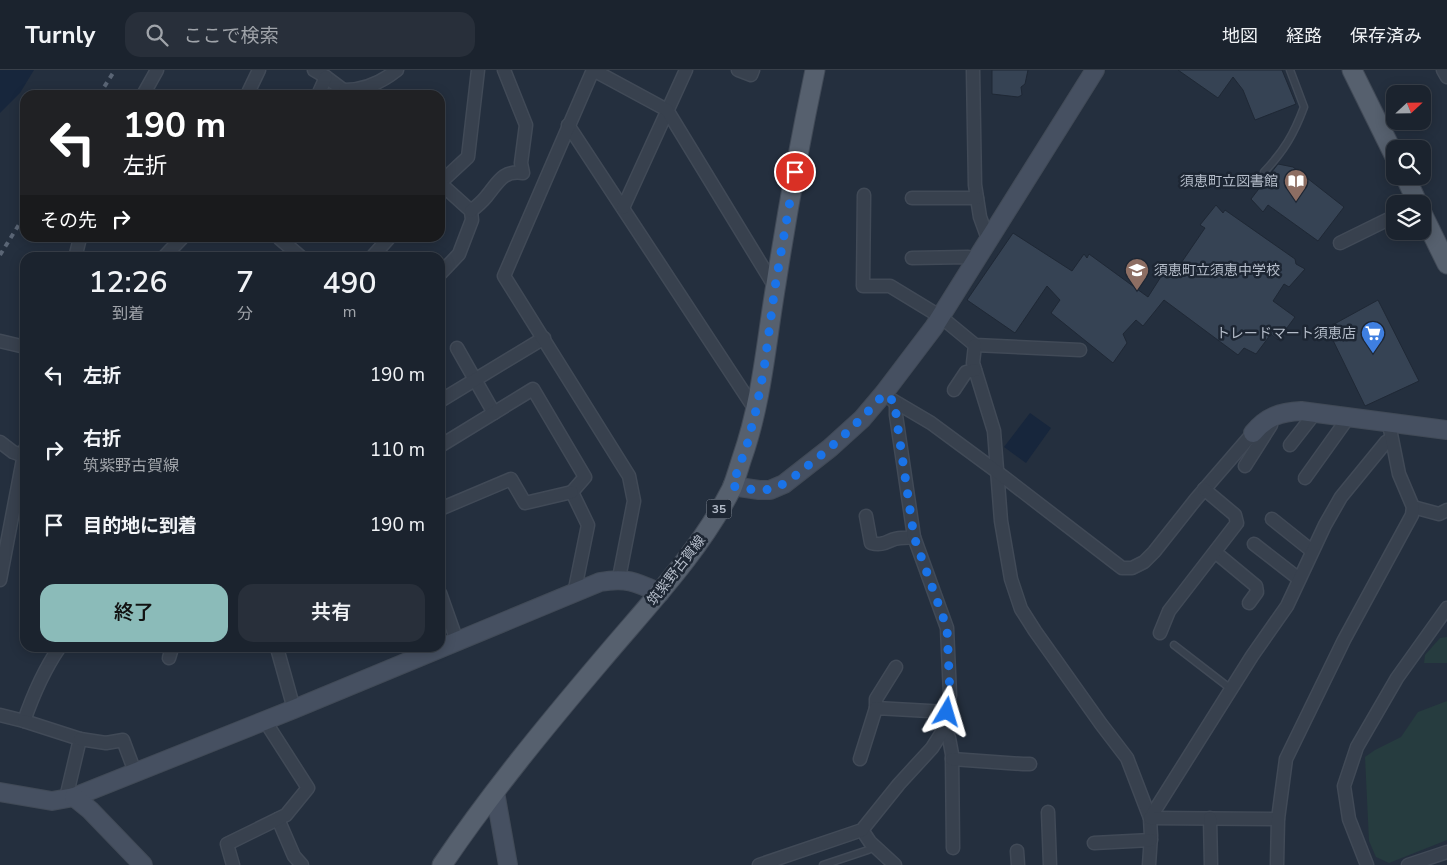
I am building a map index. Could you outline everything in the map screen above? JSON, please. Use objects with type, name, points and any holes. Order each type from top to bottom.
[{"type":"main road","name":"筑紫野古賀線","points":[[442,865],[466,830],[542,730],[660,593],[698,542],[732,486],[747,445],[756,410],[764,369],[775,287],[816,70]]},
{"type":"main road","points":[[1352,70],[1387,140]]},
{"type":"main road","points":[[1431,231],[1447,264]]},
{"type":"street","points":[[147,90],[157,70]]},
{"type":"street","points":[[249,90],[259,70]]},
{"type":"street","points":[[314,70],[344,90]]},
{"type":"street","points":[[356,90],[385,80],[397,70]]},
{"type":"street","points":[[445,178],[468,157],[478,70]]},
{"type":"street","points":[[504,70],[526,125],[521,163],[523,172]]},
{"type":"street","points":[[618,578],[634,501],[629,476],[504,276],[593,70],[667,110],[775,287]]},
{"type":"street","points":[[622,208],[686,70]]},
{"type":"street","points":[[738,70],[751,75],[753,70]]},
{"type":"street","points":[[973,70],[975,185],[980,217],[988,239]]},
{"type":"street","points":[[732,486],[770,490],[784,484],[830,448],[862,418],[890,398],[1095,70]]},
{"type":"street","points":[[1443,70],[1447,77]]},
{"type":"street","points":[[320,90],[326,77]]},
{"type":"street","points":[[568,125],[756,410]]},
{"type":"street","points":[[471,211],[484,199],[501,177],[514,172],[523,172],[545,180]]},
{"type":"street","points":[[445,188],[471,211],[472,220],[459,254],[445,269]]},
{"type":"street","points":[[864,195],[863,286],[890,286],[940,317],[975,346],[1080,350]]},
{"type":"street","points":[[912,198],[978,198]]},
{"type":"street","points":[[1340,243],[1386,220]]},
{"type":"street","points":[[169,252],[178,242]]},
{"type":"street","points":[[377,252],[386,242]]},
{"type":"street","points":[[912,258],[968,257],[975,261]]},
{"type":"street","points":[[445,398],[544,338]]},
{"type":"street","points":[[0,341],[20,346]]},
{"type":"street","points":[[975,346],[972,363],[994,432],[1001,521],[1007,561],[1021,609],[1127,758],[1150,818],[1149,865]]},
{"type":"street","points":[[457,348],[494,413]]},
{"type":"street","points":[[954,390],[966,372],[975,370]]},
{"type":"street","points":[[445,443],[533,389],[585,477],[572,492],[525,503],[511,479],[445,507]]},
{"type":"street","points":[[890,398],[931,423],[1122,568],[1132,568],[1144,562],[1160,546],[1204,489],[1260,424],[1269,418],[1289,412],[1301,411],[1348,418],[1390,431],[1447,430]]},
{"type":"street","points":[[759,865],[791,860],[862,830],[899,784],[932,748],[944,729],[950,695],[947,628],[914,537],[896,415],[890,398]]},
{"type":"street","points":[[1290,445],[1315,414]]},
{"type":"street","points":[[1245,466],[1271,425],[1269,418]]},
{"type":"street","points":[[1305,478],[1348,418]]},
{"type":"street","points":[[1150,818],[1252,656],[1287,606],[1325,524],[1342,498],[1386,442],[1390,431]]},
{"type":"street","points":[[1277,865],[1278,819],[1286,759],[1344,640],[1412,515],[1413,507],[1399,474],[1390,431]]},
{"type":"street","points":[[0,442],[13,452],[20,453]]},
{"type":"street","points":[[1160,633],[1169,611],[1237,523],[1235,515],[1204,489]]},
{"type":"street","points":[[572,492],[588,525],[575,588]]},
{"type":"street","points":[[0,580],[2,561],[20,498]]},
{"type":"street","points":[[1413,507],[1439,514],[1447,510]]},
{"type":"street","points":[[866,516],[871,543],[879,545],[900,538],[914,537]]},
{"type":"street","points":[[1272,519],[1312,551]]},
{"type":"street","points":[[1254,544],[1299,579]]},
{"type":"street","points":[[1215,552],[1256,586],[1257,592],[1249,603]]},
{"type":"street","points":[[445,646],[600,582],[618,578],[643,585],[660,593]]},
{"type":"street","points":[[445,608],[457,641]]},
{"type":"street","points":[[1367,865],[1349,819],[1344,786],[1357,747],[1397,678],[1447,608]]},
{"type":"street","points":[[24,720],[32,699],[56,652]]},
{"type":"street","points":[[278,652],[294,709]]},
{"type":"street","points":[[0,792],[52,801],[70,798],[265,721],[431,652]]},
{"type":"street","points":[[860,759],[876,708],[876,700],[896,667]]},
{"type":"street","points":[[876,708],[947,712]]},
{"type":"street","points":[[0,714],[106,744],[123,740],[135,772]]},
{"type":"street","points":[[233,865],[227,844],[286,815],[308,788],[265,721]]},
{"type":"street","points":[[944,729],[949,738],[952,758],[953,848]]},
{"type":"street","points":[[70,798],[80,738]]},
{"type":"street","points":[[952,758],[1030,764]]},
{"type":"street","points":[[495,792],[508,865]]},
{"type":"street","points":[[70,798],[90,810],[143,865]]},
{"type":"street","points":[[1048,812],[1050,865]]},
{"type":"street","points":[[1150,818],[1278,819]]},
{"type":"street","points":[[1210,818],[1211,865]]},
{"type":"street","points":[[278,819],[294,856],[302,865]]},
{"type":"street","points":[[862,830],[874,846],[895,865]]},
{"type":"street","points":[[1094,843],[1151,840]]},
{"type":"street","points":[[1017,851],[1018,865]]},
{"type":"street","points":[[1408,865],[1447,852]]},
{"type":"lane","points":[[1264,172],[1278,157],[1295,132],[1304,107],[1290,70]]},
{"type":"lane","points":[[1174,645],[1231,689]]},
{"type":"lane","points":[[823,865],[836,863],[874,846]]},
{"type":"green space","points":[[1447,637],[1447,663],[1424,663],[1425,655],[1440,638]]},
{"type":"green space","points":[[1447,701],[1447,840],[1389,863],[1376,857],[1369,841],[1365,757],[1401,737],[1418,712]]},
{"type":"water","points":[[0,70],[34,70],[20,90],[20,93],[0,113]]},
{"type":"water","points":[[1030,413],[1051,428],[1026,463],[1004,447]]},
{"type":"building","points":[[992,70],[1028,70],[1025,84],[1021,87],[1022,95],[1018,97],[992,94]]},
{"type":"building","points":[[1178,70],[1282,70],[1296,104],[1255,120],[1243,90],[1233,77],[1218,98]]},
{"type":"building","name":"須恵町立図書館","points":[[1278,164],[1293,167],[1344,207],[1318,241],[1268,205],[1263,212],[1251,199]]},
{"type":"building","points":[[1216,205],[1223,213],[1225,210],[1295,259],[1296,264],[1305,269],[1289,287],[1284,284],[1273,301],[1295,317],[1278,340],[1271,334],[1256,354],[1244,348],[1238,355],[1164,300],[1143,326],[1136,320],[1123,334],[1127,343],[1113,363],[1051,313],[1060,300],[1047,286],[1015,333],[967,300],[1013,233],[1072,271],[1084,254],[1087,258],[1089,254],[1148,297],[1169,264],[1177,269],[1205,228],[1200,225]]},
{"type":"building","name":"トレードマート須恵店","points":[[1378,300],[1419,381],[1365,406],[1327,328]]},
{"type":"railway","points":[[102,90],[115,70]]},
{"type":"railway","points":[[0,255],[20,223]]},
{"type":"place","name":"須恵町立図書館","points":[[1296,202]]},
{"type":"place","name":"須恵町立須恵中学校","points":[[1137,291]]},
{"type":"place","name":"トレードマート須恵店","points":[[1373,354]]},
{"type":"route","points":[[795,172],[756,410],[747,445],[732,486],[770,490],[784,484],[830,448],[884,394],[896,403],[896,415],[914,537],[947,628],[950,695],[947,712]]}]
